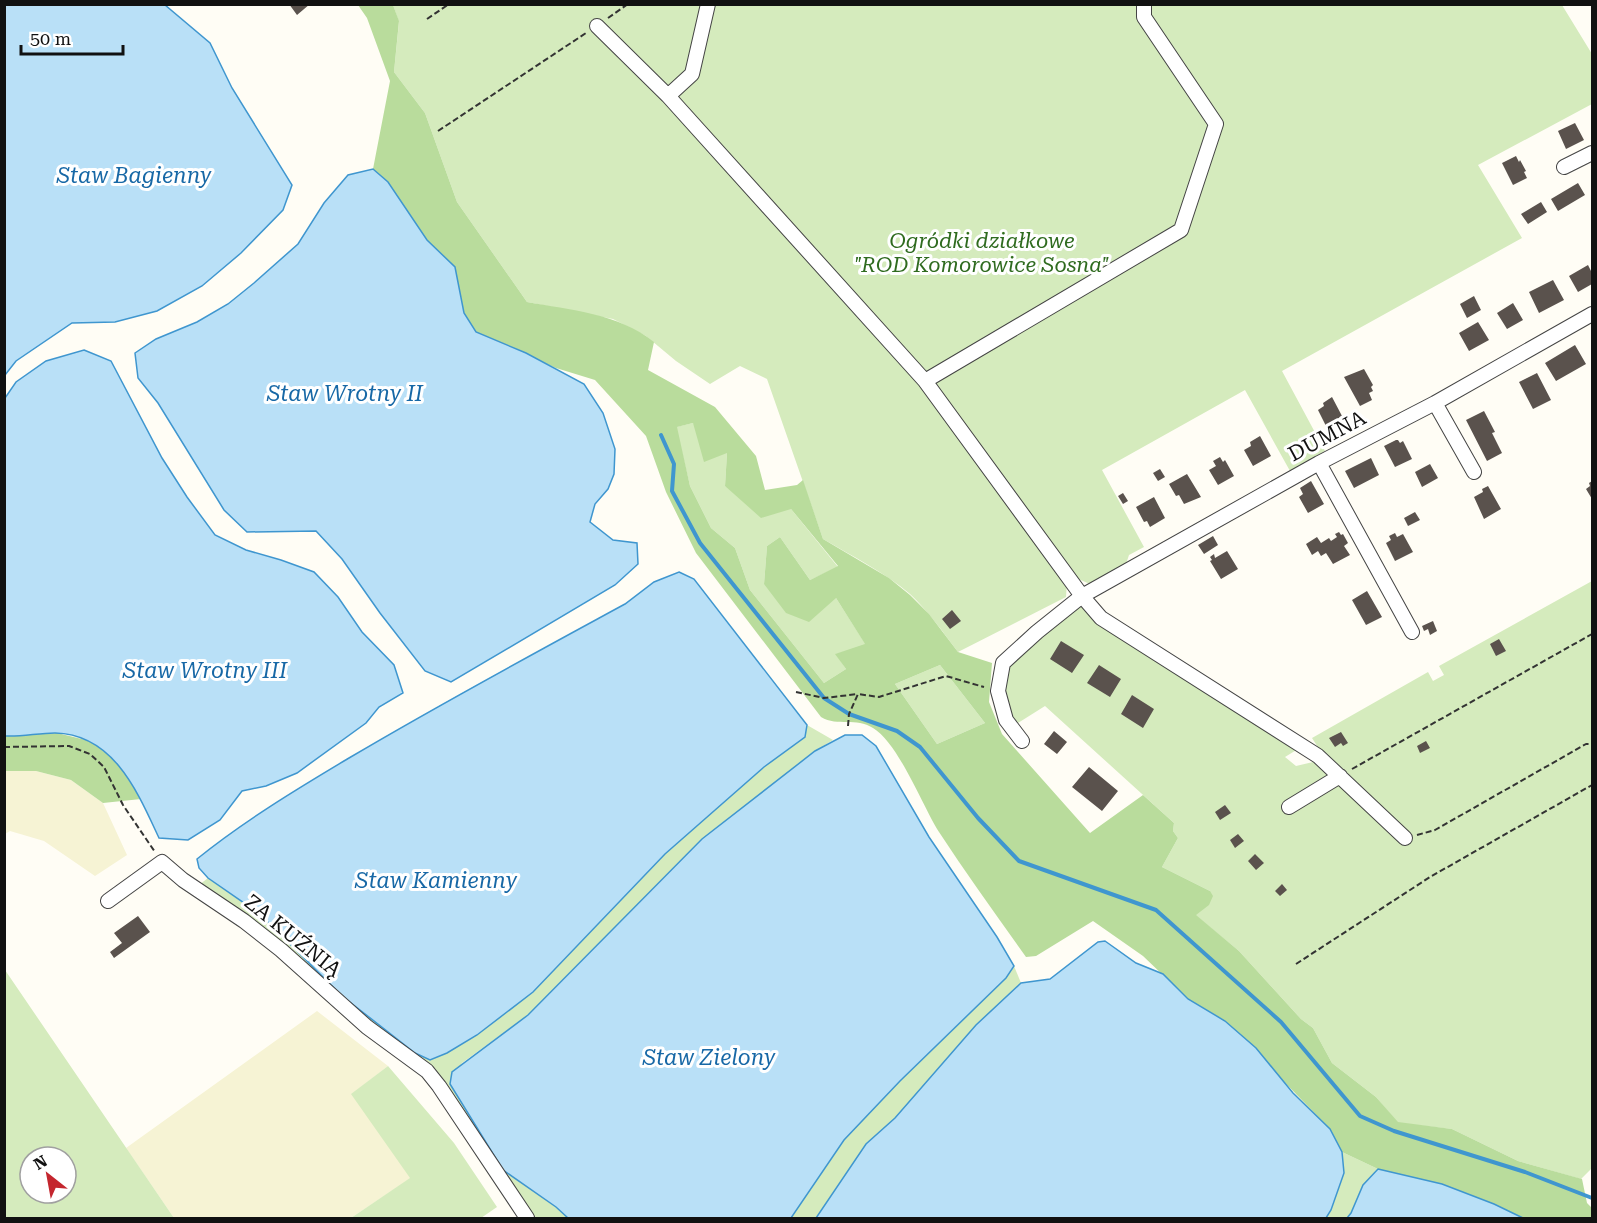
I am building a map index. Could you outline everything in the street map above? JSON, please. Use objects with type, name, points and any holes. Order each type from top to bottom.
[{"type":"street","points":[[668,96],[692,74],[708,4]]},
{"type":"street","points":[[925,381],[1181,230],[1215,124],[1144,17],[1144,4]]},
{"type":"street","points":[[597,26],[668,96],[925,381],[1082,596],[1101,618],[1318,756],[1405,838]]},
{"type":"street","points":[[1564,167],[1593,153]]},
{"type":"street","name":"DUMNA","points":[[998,691],[1003,663],[1082,596],[1319,463],[1435,403],[1593,314]]},
{"type":"street","points":[[1435,403],[1474,472]]},
{"type":"street","points":[[1319,463],[1412,632]]},
{"type":"street","points":[[998,691],[1006,720],[1022,741]]},
{"type":"street","points":[[1289,807],[1340,776]]},
{"type":"street","points":[[108,901],[162,862]]},
{"type":"street","name":"ZA KUŹNIĄ","points":[[162,862],[183,880],[244,921],[368,1027],[427,1071],[527,1218]]},
{"type":"path","points":[[427,19],[449,4]]},
{"type":"path","points":[[438,131],[628,4]]},
{"type":"path","points":[[1340,776],[1593,634]]},
{"type":"path","points":[[796,692],[824,698],[858,694],[879,697],[946,676],[998,691]]},
{"type":"path","points":[[848,726],[849,714],[858,694]]},
{"type":"path","points":[[1405,838],[1435,830],[1586,744],[1593,744]]},
{"type":"path","points":[[4,747],[69,746],[90,754],[104,767],[135,825],[162,862]]},
{"type":"path","points":[[1296,964],[1430,878],[1593,785]]},
{"type":"shaded area","points":[[5,771],[36,771],[71,780],[103,803],[127,855],[95,876],[44,841],[10,831],[5,834]]},
{"type":"shaded area","points":[[317,1011],[388,1066],[352,1094],[411,1178],[351,1218],[174,1218],[126,1148]]},
{"type":"green space","points":[[358,5],[393,5],[399,21],[394,72],[425,113],[457,202],[527,302],[593,314],[640,332],[654,342],[648,370],[715,407],[756,456],[765,490],[797,485],[803,480],[823,539],[889,578],[910,595],[929,614],[958,652],[992,663],[989,702],[1002,734],[1090,833],[1143,795],[1174,823],[1173,831],[1178,838],[1162,867],[1210,891],[1213,896],[1209,905],[1196,915],[1239,951],[1301,1019],[1313,1028],[1332,1063],[1376,1097],[1398,1122],[1452,1129],[1518,1161],[1582,1179],[1587,1203],[1592,1208],[1592,1218],[1523,1218],[1442,1184],[1378,1169],[1342,1152],[1330,1129],[1225,1021],[1188,999],[1143,956],[1093,921],[1036,956],[1026,957],[939,832],[892,747],[883,736],[867,725],[827,720],[821,717],[696,553],[666,492],[646,436],[595,380],[556,368],[476,332],[464,313],[455,267],[427,240],[388,182],[373,169],[390,81],[367,18]],"holes":[[[693,423],[704,462],[727,453],[725,486],[761,518],[791,509],[838,566],[810,580],[780,537],[767,546],[764,584],[786,613],[809,622],[836,598],[865,644],[835,654],[846,669],[824,683],[750,590],[735,548],[711,528],[690,486],[677,427]],[[940,665],[985,723],[937,744],[895,684]]]},
{"type":"green space","name":"Ogródki działkowe \"ROD Komorowice Sosna\"","points":[[393,5],[1562,5],[1592,54],[1592,104],[1478,165],[1522,238],[1282,371],[1325,451],[1290,471],[1245,390],[1102,470],[1144,547],[1129,555],[1126,564],[1090,584],[1076,578],[1067,582],[1066,597],[958,652],[910,594],[879,571],[823,539],[767,379],[740,366],[710,384],[676,361],[646,336],[613,319],[527,302],[457,202],[425,113],[394,72],[399,22]]},
{"type":"green space","points":[[693,423],[727,453],[725,486],[791,509],[838,567],[810,580],[780,537],[767,546],[764,584],[836,598],[866,645],[836,654],[846,669],[824,683],[750,590],[735,548],[711,528],[690,486],[676,427]]},
{"type":"green space","points":[[1592,581],[1592,1168],[1581,1179],[1518,1161],[1452,1129],[1398,1123],[1376,1097],[1332,1063],[1313,1028],[1301,1019],[1239,951],[1195,915],[1210,891],[1162,867],[1178,838],[1173,831],[1174,823],[1045,706],[1015,725],[1000,690],[1008,664],[1080,605],[1097,623],[1298,749],[1285,757],[1296,766],[1313,762],[1321,752],[1312,738],[1428,672],[1433,681],[1444,675],[1439,666]]},
{"type":"green space","points":[[703,591],[807,725],[833,740],[815,751],[702,839],[528,1015],[462,1063],[451,1084],[503,1170],[568,1218],[534,1218],[446,1088],[199,885],[208,878],[260,914],[342,996],[415,1053],[430,1060],[533,992],[650,870]]},
{"type":"green space","points":[[940,665],[985,723],[937,744],[895,684]]},
{"type":"green space","points":[[57,733],[90,741],[118,762],[141,799],[103,803],[71,780],[36,771],[5,771],[4,736]]},
{"type":"green space","points":[[1014,966],[1021,983],[976,1025],[895,1118],[866,1144],[816,1218],[791,1218],[844,1140],[900,1081],[1006,978]]},
{"type":"green space","points":[[5,970],[174,1218],[5,1218]]},
{"type":"green space","points":[[1225,1021],[1342,1152],[1378,1169],[1363,1185],[1347,1218],[1326,1218],[1344,1173]]},
{"type":"green space","points":[[388,1066],[454,1143],[497,1207],[481,1218],[351,1218],[410,1178],[351,1094]]},
{"type":"water","name":"Staw Bagienny","points":[[5,4],[165,5],[210,43],[232,88],[292,185],[283,210],[241,253],[202,286],[157,311],[115,322],[72,323],[16,361],[5,375]]},
{"type":"water","name":"Staw Wrotny II","points":[[373,169],[388,182],[427,240],[455,267],[464,313],[476,332],[526,353],[584,384],[603,413],[615,449],[614,474],[608,489],[595,504],[590,522],[613,540],[637,543],[638,564],[615,585],[451,682],[425,671],[342,559],[316,531],[247,532],[224,510],[158,403],[138,378],[135,353],[156,339],[197,322],[228,304],[298,244],[324,203],[348,175]]},
{"type":"water","name":"Staw Wrotny III","points":[[84,350],[111,361],[162,458],[215,535],[246,550],[314,572],[338,597],[362,632],[394,665],[403,693],[379,707],[366,723],[297,773],[266,786],[242,791],[220,820],[188,840],[159,838],[142,803],[121,769],[93,744],[76,736],[55,733],[5,736],[5,398],[16,382],[46,361]]},
{"type":"water","name":"Staw Kamienny","points":[[679,572],[694,579],[807,725],[805,737],[764,767],[665,854],[533,992],[477,1035],[447,1053],[430,1060],[415,1053],[342,996],[260,914],[208,878],[199,868],[197,859],[215,845],[310,782],[452,699],[625,604],[654,582]]},
{"type":"water","name":"Staw Zielony","points":[[845,735],[862,735],[876,746],[929,837],[1014,966],[1006,978],[900,1081],[844,1140],[791,1218],[568,1218],[503,1170],[450,1084],[452,1072],[528,1015],[702,839],[815,751]]},
{"type":"water","points":[[1105,941],[1136,963],[1163,974],[1188,999],[1225,1021],[1256,1048],[1293,1093],[1330,1129],[1342,1152],[1344,1173],[1326,1218],[816,1218],[866,1144],[895,1118],[976,1025],[1021,983],[1050,979],[1098,942]]},
{"type":"water","points":[[1378,1169],[1442,1184],[1523,1218],[1347,1218],[1363,1185]]},
{"type":"building","points":[[289,4],[310,4],[297,15]]},
{"type":"building","points":[[1575,123],[1584,140],[1566,149],[1558,131]]},
{"type":"building","points":[[1516,156],[1526,171],[1524,172],[1527,178],[1513,185],[1502,163]]},
{"type":"building","points":[[1578,183],[1585,195],[1558,211],[1551,199]]},
{"type":"building","points":[[1541,202],[1547,212],[1528,224],[1521,214]]},
{"type":"building","points":[[1588,265],[1592,273],[1592,284],[1578,292],[1569,276]]},
{"type":"building","points":[[1553,280],[1564,300],[1539,313],[1529,292]]},
{"type":"building","points":[[1474,296],[1481,310],[1467,318],[1460,304]]},
{"type":"building","points":[[1513,303],[1523,320],[1507,329],[1497,313]]},
{"type":"building","points":[[1478,322],[1489,340],[1469,351],[1459,333]]},
{"type":"building","points":[[1575,345],[1586,364],[1556,381],[1545,363]]},
{"type":"building","points":[[1364,369],[1373,385],[1371,387],[1373,391],[1369,393],[1372,400],[1360,406],[1344,377]]},
{"type":"building","points":[[1537,373],[1551,400],[1533,409],[1519,382]]},
{"type":"building","points":[[1332,397],[1342,416],[1326,426],[1318,410]]},
{"type":"building","points":[[1484,411],[1495,432],[1492,433],[1502,453],[1487,461],[1466,420]]},
{"type":"building","points":[[1260,436],[1271,456],[1253,466],[1244,450],[1251,446],[1250,442]]},
{"type":"building","points":[[1396,440],[1400,443],[1403,441],[1412,459],[1395,467],[1384,446]]},
{"type":"building","points":[[1220,457],[1223,462],[1225,460],[1234,476],[1218,485],[1209,470],[1216,466],[1213,461]]},
{"type":"building","points":[[1371,458],[1379,475],[1354,488],[1345,471]]},
{"type":"building","points":[[1430,464],[1438,478],[1422,487],[1415,472]]},
{"type":"building","points":[[1160,469],[1165,477],[1158,481],[1153,473]]},
{"type":"building","points":[[1187,474],[1201,497],[1184,504],[1169,484]]},
{"type":"building","points":[[1311,481],[1324,504],[1308,513],[1299,497],[1303,494],[1300,488]]},
{"type":"building","points":[[1592,481],[1592,499],[1586,489]]},
{"type":"building","points":[[1488,486],[1501,509],[1484,519],[1474,497]]},
{"type":"building","points":[[1123,493],[1128,501],[1123,504],[1118,496]]},
{"type":"building","points":[[1154,497],[1165,518],[1150,527],[1147,521],[1144,522],[1136,507]]},
{"type":"building","points":[[1415,512],[1420,520],[1408,526],[1404,518]]},
{"type":"building","points":[[1339,532],[1343,534],[1348,543],[1344,546],[1350,555],[1333,564],[1326,553],[1321,556],[1318,551],[1312,555],[1306,544],[1317,537],[1321,543],[1329,538],[1331,541],[1337,537],[1335,534]]},
{"type":"building","points":[[1395,533],[1397,537],[1403,534],[1413,552],[1395,561],[1386,543],[1391,540],[1389,536]]},
{"type":"building","points":[[1213,536],[1218,545],[1204,554],[1198,545]]},
{"type":"building","points":[[1227,551],[1238,569],[1221,579],[1210,557],[1214,554],[1215,558]]},
{"type":"building","points":[[1367,591],[1382,617],[1366,625],[1352,600]]},
{"type":"building","points":[[952,610],[961,621],[950,629],[942,619]]},
{"type":"building","points":[[1433,621],[1437,631],[1430,635],[1428,629],[1424,631],[1422,626]]},
{"type":"building","points":[[1499,639],[1506,651],[1496,656],[1490,644]]},
{"type":"building","points":[[1061,641],[1084,655],[1072,673],[1050,659]]},
{"type":"building","points":[[1099,665],[1121,679],[1110,697],[1087,683]]},
{"type":"building","points":[[1132,695],[1154,709],[1143,728],[1121,714]]},
{"type":"building","points":[[1054,731],[1067,742],[1057,754],[1044,744]]},
{"type":"building","points":[[1341,732],[1348,743],[1343,746],[1341,743],[1335,747],[1329,738]]},
{"type":"building","points":[[1426,741],[1430,748],[1420,753],[1417,746]]},
{"type":"building","points":[[1089,767],[1118,791],[1102,811],[1072,787]]},
{"type":"building","points":[[1225,805],[1231,813],[1220,820],[1215,812]]},
{"type":"building","points":[[1238,834],[1244,841],[1235,848],[1230,840]]},
{"type":"building","points":[[1255,854],[1264,863],[1256,870],[1248,861]]},
{"type":"building","points":[[1282,884],[1287,890],[1280,896],[1275,891]]},
{"type":"building","points":[[138,916],[150,932],[114,958],[110,952],[122,943],[114,933]]},
{"type":"waterway","points":[[661,435],[674,464],[672,491],[700,543],[824,698],[849,714],[897,731],[920,747],[978,818],[1019,861],[1156,910],[1281,1022],[1360,1116],[1394,1131],[1525,1172],[1592,1198]]}]
